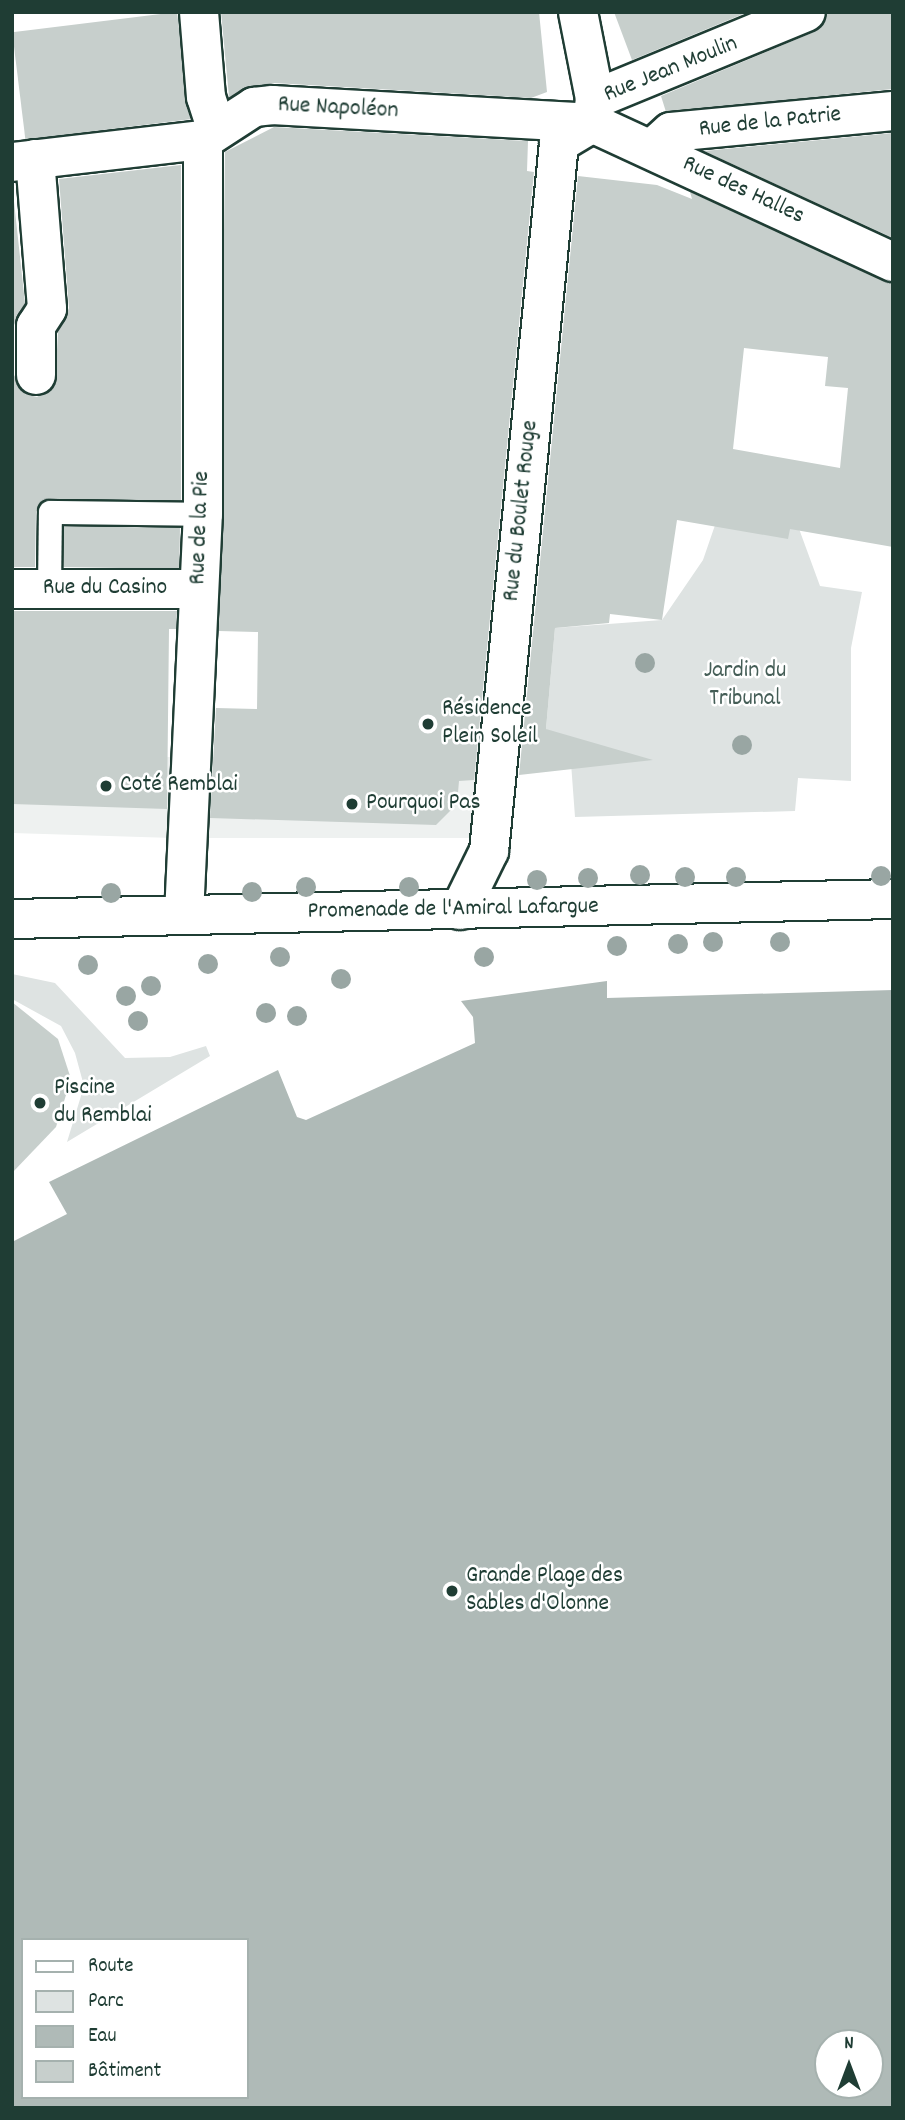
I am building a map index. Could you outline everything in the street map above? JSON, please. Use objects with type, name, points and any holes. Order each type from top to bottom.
[{"type":"street","name":"Rue de la Pie","points":[[184,915],[203,514],[210,134],[199,12]]},
{"type":"street","points":[[578,12],[593,111]]},
{"type":"street","name":"Rue Jean Moulin","points":[[593,111],[806,12]]},
{"type":"street","name":"Rue Napoléon","points":[[24,161],[210,134],[254,107],[273,105],[593,111]]},
{"type":"street","name":"Rue des Halles","points":[[593,111],[653,148],[893,262]]},
{"type":"street","name":"Rue du Boulet Rouge","points":[[460,911],[489,851],[559,143],[593,111]]},
{"type":"street","name":"Rue de la Patrie","points":[[653,148],[671,132],[893,111]]},
{"type":"street","points":[[24,161],[47,309],[36,326],[36,375]]},
{"type":"street","name":"Rue du Casino","points":[[31,589],[198,589]]},
{"type":"street","name":"Promenade de l'Amiral Lafargue","points":[[12,919],[460,911],[893,899]]},
{"type":"lane","points":[[31,589],[50,512],[203,514]]},
{"type":"shaded area","points":[[12,743],[180,758],[489,748],[472,838],[173,838],[12,833]]},
{"type":"green space","name":"Jardin du Tribunal","points":[[723,502],[798,526],[820,586],[862,592],[851,648],[851,781],[798,778],[795,811],[575,817],[571,763],[546,729],[555,628],[662,620],[703,560]]},
{"type":"green space","points":[[12,974],[55,983],[125,1058],[170,1057],[206,1046],[210,1056],[67,1142],[84,1086],[75,1053],[61,1026],[12,999]]},
{"type":"water","name":"Grande Plage des Sables d'Olonne","points":[[607,981],[607,998],[893,990],[893,2108],[12,2108],[12,1242],[67,1214],[49,1182],[278,1070],[297,1117],[306,1120],[475,1043],[473,1017],[461,1001]]},
{"type":"building","points":[[177,12],[190,119],[25,139],[12,32]]},
{"type":"building","points":[[221,12],[539,12],[547,92],[531,98],[274,83],[229,97]]},
{"type":"building","points":[[614,12],[748,12],[632,60]]},
{"type":"building","points":[[827,12],[893,12],[893,89],[666,112],[661,96],[814,32]]},
{"type":"building","points":[[274,127],[528,141],[527,171],[534,172],[474,780],[459,781],[457,804],[436,825],[210,818],[216,708],[257,709],[258,632],[219,631],[225,152]]},
{"type":"building","points":[[893,133],[893,238],[704,151]]},
{"type":"building","points":[[181,165],[181,500],[44,500],[36,512],[35,567],[12,567],[12,183],[25,303],[14,325],[14,375],[25,394],[37,397],[55,385],[58,332],[69,308],[59,179]]},
{"type":"building","points":[[578,176],[657,185],[692,199],[690,192],[893,283],[893,547],[790,529],[788,539],[677,520],[662,620],[610,614],[609,623],[555,628],[546,729],[653,760],[519,775]],"holes":[[[744,348],[828,357],[825,386],[848,388],[840,468],[733,449]]]},
{"type":"building","points":[[64,526],[180,528],[179,569],[63,567]]},
{"type":"building","points":[[12,611],[177,611],[176,629],[169,629],[167,809],[12,804]]},
{"type":"building","name":"Piscine du Remblai","points":[[12,1002],[58,1039],[71,1079],[56,1127],[12,1173]]},
{"type":"place","name":"Résidence Plein Soleil","points":[[428,724]]},
{"type":"place","name":"Coté Remblai","points":[[106,786]]},
{"type":"place","name":"Pourquoi Pas","points":[[352,804]]},
{"type":"place","name":"Piscine du Remblai","points":[[40,1103]]},
{"type":"place","name":"Grande Plage des Sables d'Olonne","points":[[452,1591]]}]
